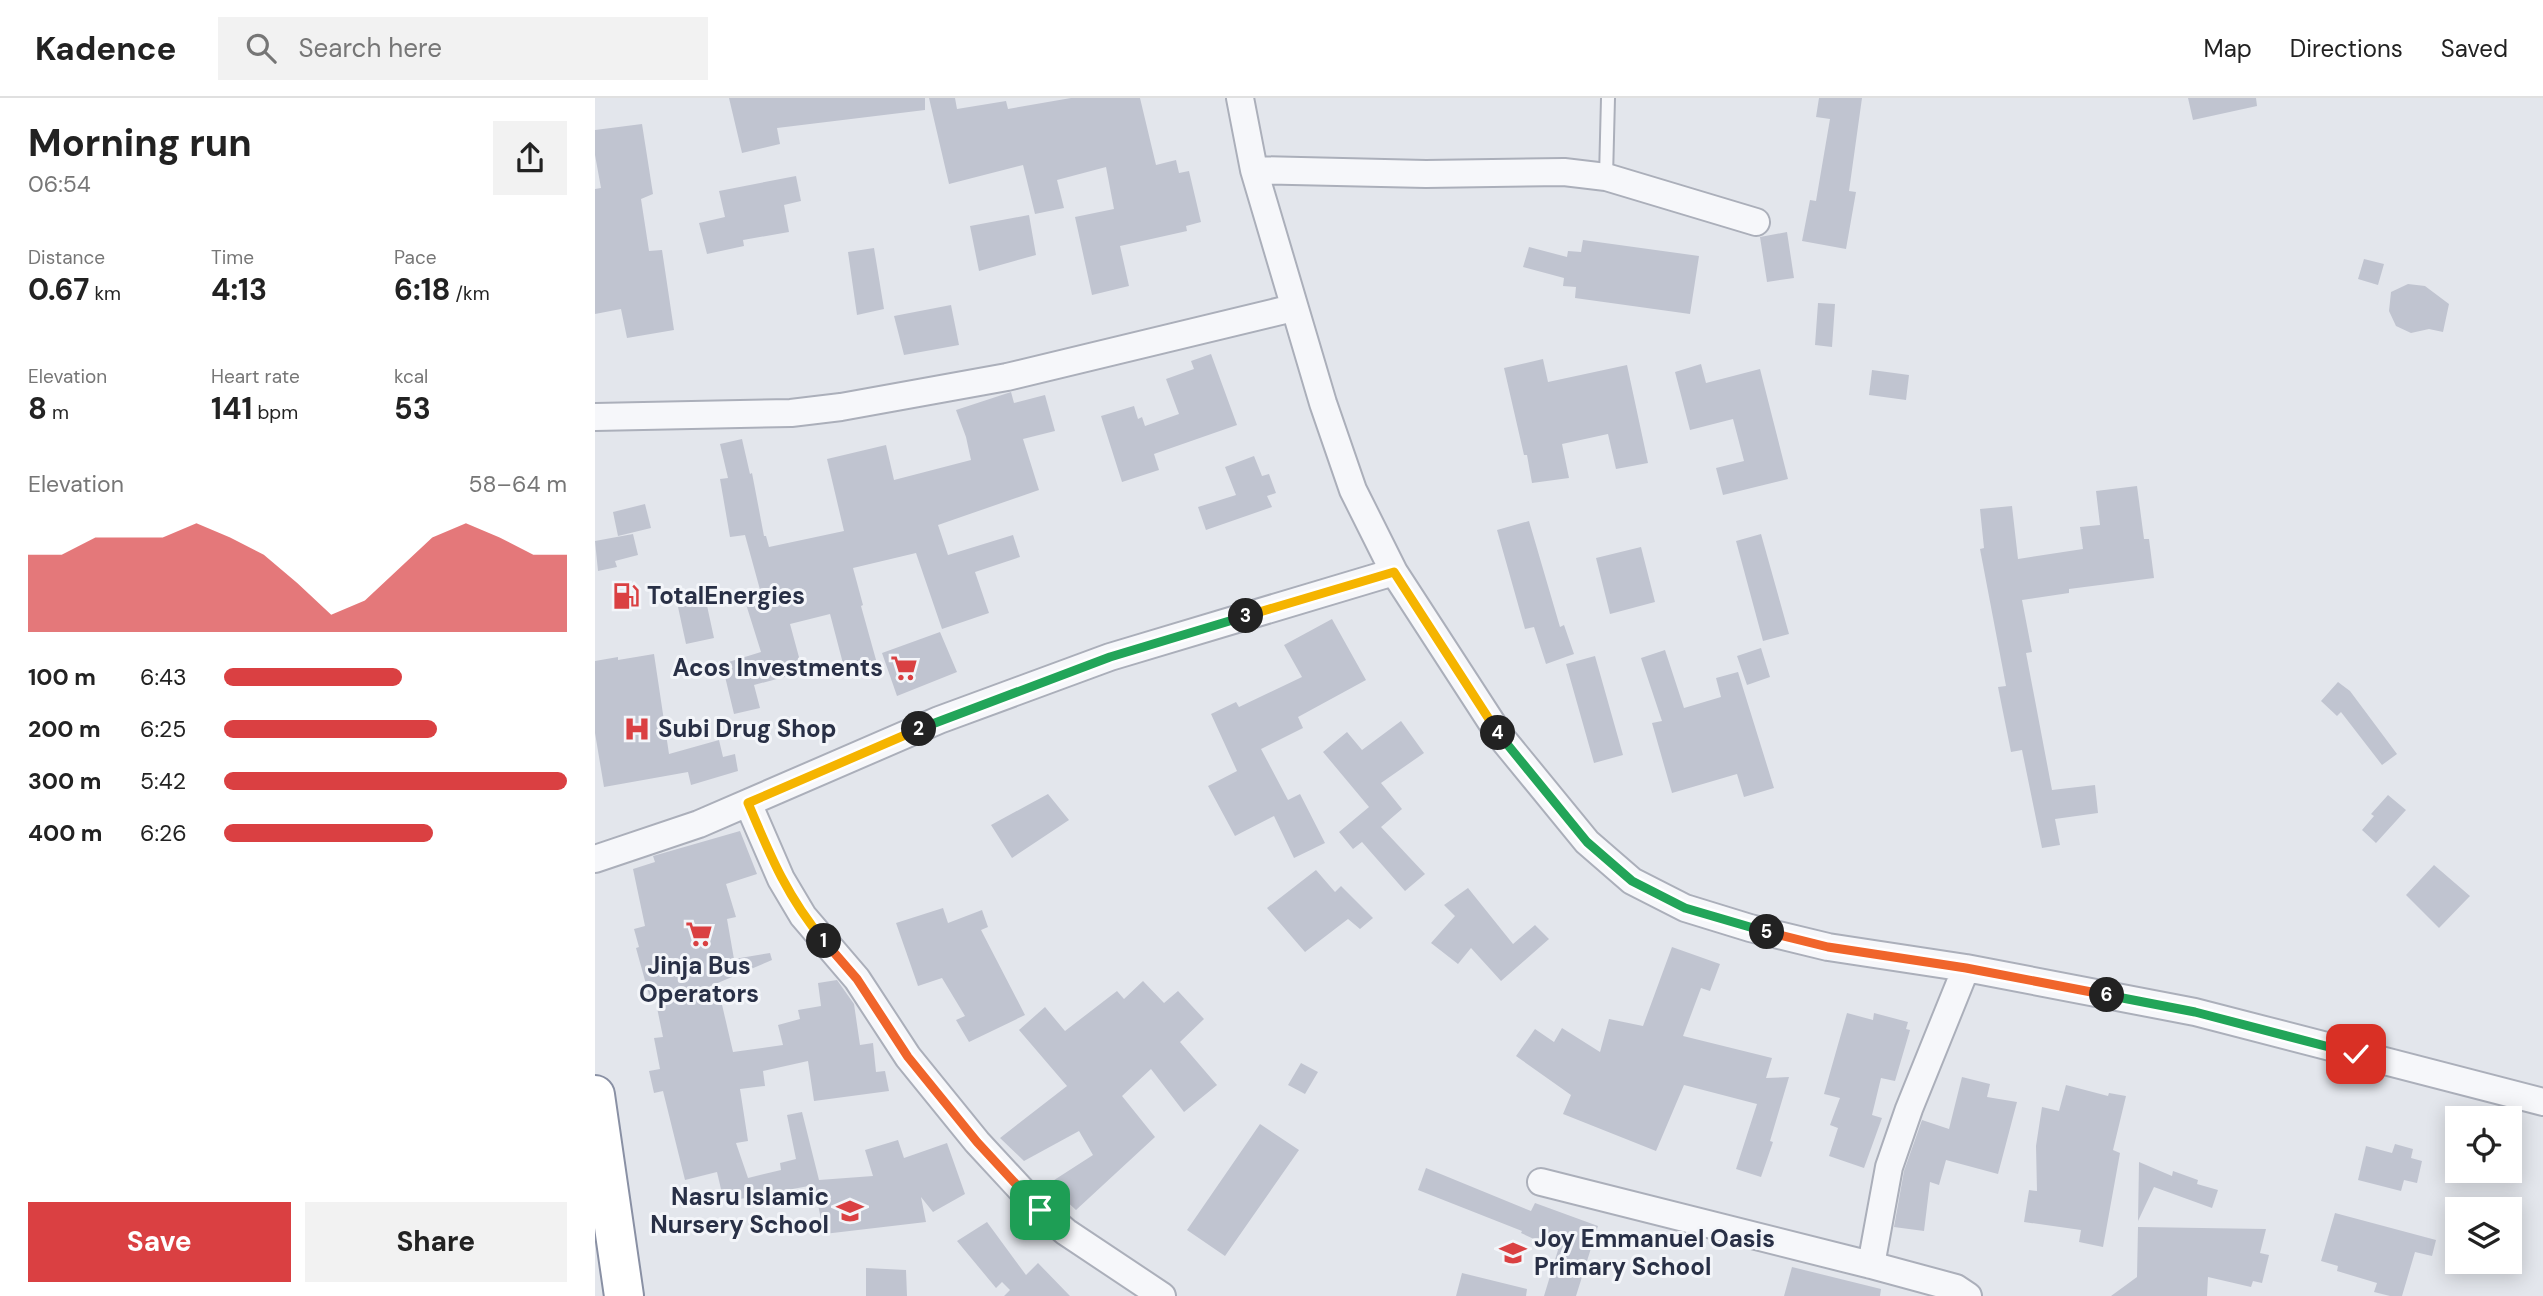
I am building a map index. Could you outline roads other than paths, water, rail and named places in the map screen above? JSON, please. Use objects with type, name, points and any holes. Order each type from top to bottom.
[{"type":"highway","points":[[595,1095],[624,1296]]},
{"type":"street","points":[[1240,98],[1254,170],[1293,308],[1353,490],[1394,572],[1501,737],[1587,842],[1632,881],[1685,908],[1750,928],[1828,947],[1966,968],[2195,1012],[2543,1102]]},
{"type":"street","points":[[1254,170],[1426,174],[1564,172],[1606,177],[1756,222]]},
{"type":"street","points":[[595,417],[792,412],[841,407],[1007,377],[1293,308]]},
{"type":"street","points":[[595,859],[699,824],[939,720],[1110,657],[1394,572]]},
{"type":"street","points":[[748,803],[781,879],[803,916],[857,979],[908,1057],[977,1142],[1040,1210],[1066,1232],[1162,1296]]},
{"type":"street","points":[[1871,1265],[1889,1167],[1909,1109],[1966,968]]},
{"type":"street","points":[[1541,1182],[1871,1265],[1956,1288],[1968,1296]]},
{"type":"lane","points":[[1606,177],[1608,98]]},
{"type":"place","name":"TotalEnergies","points":[[626,596]]},
{"type":"place","name":"Acos Investments","points":[[904,668]]},
{"type":"place","name":"Subi Drug Shop","points":[[637,729]]},
{"type":"place","name":"Jinja Bus Operators","points":[[699,934]]},
{"type":"place","name":"Nasru Islamic Nursery School","points":[[850,1211]]},
{"type":"place","name":"Joy Emmanuel Oasis Primary School","points":[[1513,1253]]}]
